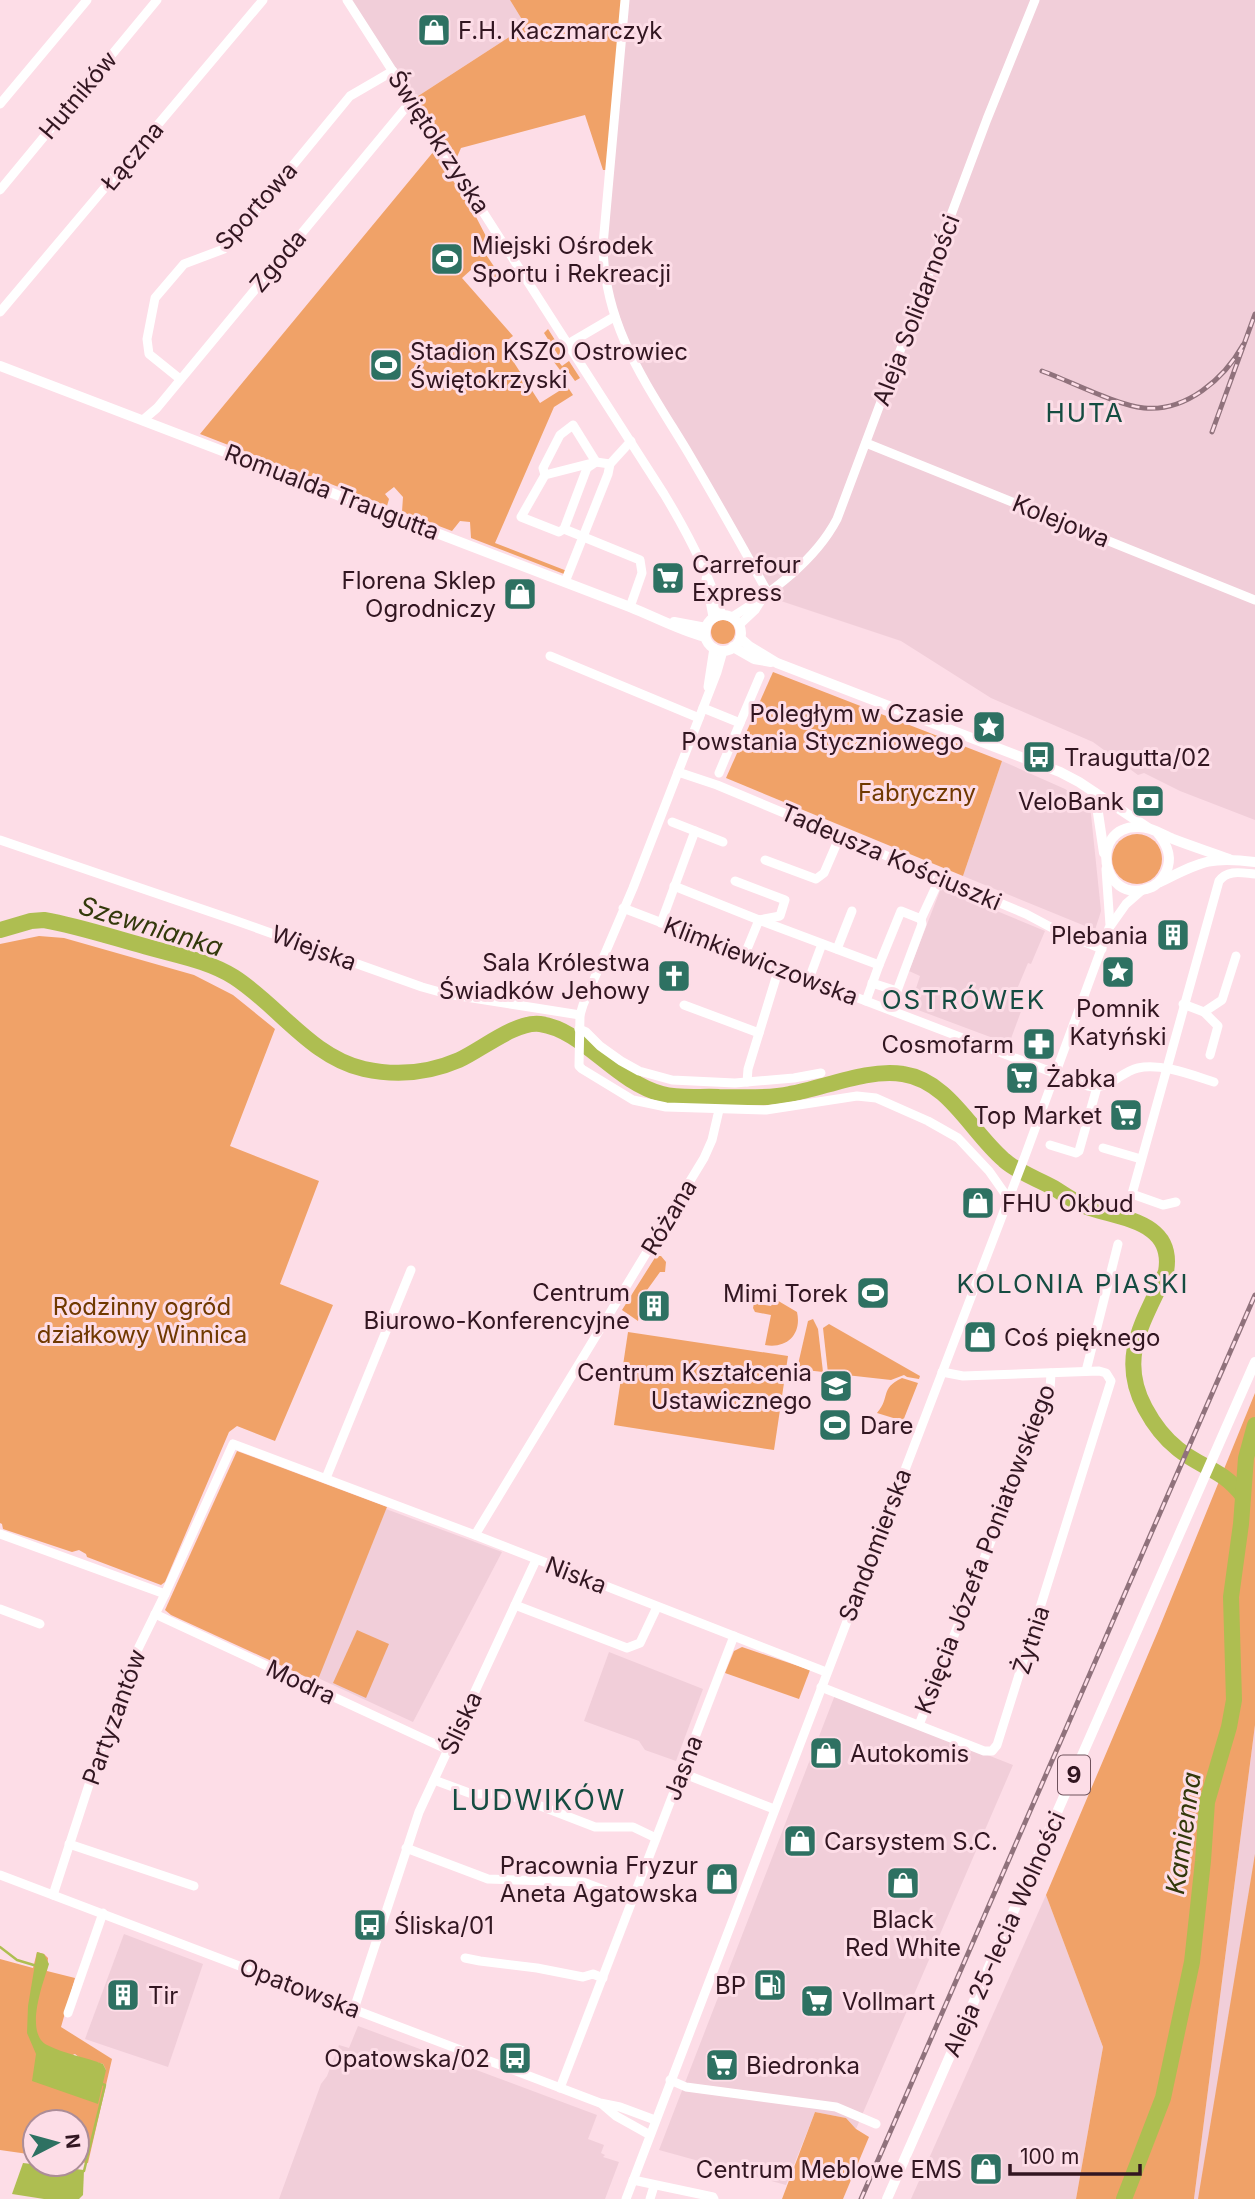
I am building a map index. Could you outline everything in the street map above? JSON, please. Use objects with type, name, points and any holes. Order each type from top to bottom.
[{"type":"main road","name":"Romualda Traugutta","points":[[0,366],[664,620],[706,632]]},
{"type":"main road","points":[[727,618],[706,632],[728,646],[748,646],[777,663],[1060,772],[1152,830],[1229,859]]},
{"type":"main road","points":[[727,618],[728,646]]},
{"type":"main road","points":[[1096,793],[1105,862],[1111,877],[1122,887],[1143,890],[1204,862],[1229,859],[1255,862]]},
{"type":"main road","points":[[1105,862],[1108,845],[1116,834],[1129,827],[1152,830],[1166,845],[1169,858],[1166,872],[1158,883]]},
{"type":"main road","name":"Aleja 25-lecia Wolności","points":[[887,2199],[1255,1362]]},
{"type":"street","points":[[0,104],[87,0]]},
{"type":"street","name":"Hutników","points":[[0,190],[157,0]]},
{"type":"street","name":"Łączna","points":[[2,305],[263,0]]},
{"type":"street","name":"Świętokrzyska","points":[[347,0],[631,441],[691,539],[727,618]]},
{"type":"street","points":[[625,0],[603,245],[605,280],[614,317],[639,372],[720,506],[766,595]]},
{"type":"street","name":"Aleja Solidarności","points":[[727,618],[755,610],[766,595],[812,555],[830,532],[1035,0]]},
{"type":"street","name":"Sportowa","points":[[180,379],[149,354],[147,340],[155,298],[184,264],[224,249],[350,96],[393,71]]},
{"type":"street","name":"Zgoda","points":[[143,420],[412,100]]},
{"type":"street","points":[[568,344],[614,317]]},
{"type":"street","points":[[573,425],[596,462],[587,468],[564,529],[559,532],[522,517],[545,475],[543,468],[560,435],[573,425]]},
{"type":"street","points":[[565,582],[610,464],[631,441]]},
{"type":"street","name":"Kolejowa","points":[[866,443],[1255,600]]},
{"type":"street","points":[[545,475],[596,462],[610,464]]},
{"type":"street","points":[[564,529],[640,560],[642,573],[630,607]]},
{"type":"street","points":[[728,646],[580,1015],[578,1061],[582,1069],[634,1100],[666,1107],[766,1111],[857,1096],[883,1100],[958,1138],[989,1171],[1008,1198]]},
{"type":"street","points":[[550,656],[701,713],[740,723]]},
{"type":"street","points":[[719,773],[760,676]]},
{"type":"street","name":"Tadeusza Kościuszki","points":[[678,772],[717,785],[840,836],[1102,949]]},
{"type":"street","points":[[672,822],[723,842]]},
{"type":"street","points":[[661,923],[695,831]]},
{"type":"street","points":[[765,860],[816,879],[824,873],[840,836]]},
{"type":"street","name":"Wiejska","points":[[0,840],[422,987],[447,994],[580,1015]]},
{"type":"street","name":"Sandomierska","points":[[1105,862],[1110,928]]},
{"type":"street","points":[[1177,1202],[1163,1205],[1132,1194],[1219,881],[1223,876],[1235,872],[1255,874]]},
{"type":"street","points":[[872,984],[897,991],[922,924],[921,919],[940,878]]},
{"type":"street","points":[[736,881],[785,900],[780,916],[759,920]]},
{"type":"street","points":[[674,886],[879,965]]},
{"type":"street","name":"Sandomierska","points":[[626,2199],[1110,928],[1125,904],[1143,890]]},
{"type":"street","name":"Klimkiewiczowska","points":[[623,908],[1097,1087]]},
{"type":"street","points":[[837,949],[852,911]]},
{"type":"street","points":[[866,1001],[901,911],[921,919]]},
{"type":"street","points":[[745,954],[759,920]]},
{"type":"street","points":[[809,979],[822,944]]},
{"type":"street","points":[[1204,1012],[1222,1000],[1237,957]]},
{"type":"street","points":[[747,1082],[748,1069],[779,968]]},
{"type":"street","points":[[1183,1004],[1204,1012],[1218,1026],[1210,1055]]},
{"type":"street","points":[[684,1005],[759,1033]]},
{"type":"street","points":[[579,1029],[639,1071],[672,1080],[747,1082],[821,1073]]},
{"type":"street","points":[[1050,1145],[1076,1153],[1079,1151],[1097,1087],[1112,1083],[1135,1069],[1165,1070],[1214,1082]]},
{"type":"street","name":"Różana","points":[[475,1535],[704,1158],[712,1140],[719,1110]]},
{"type":"street","points":[[1103,1148],[1141,1159]]},
{"type":"street","name":"Księcia Józefa Poniatowskiego","points":[[942,1371],[963,1376],[1086,1371],[1118,1244]]},
{"type":"street","points":[[326,1478],[411,1270]]},
{"type":"street","name":"Żytnia","points":[[821,1686],[984,1751],[992,1751],[998,1745],[1111,1388],[1107,1373],[1086,1371]]},
{"type":"street","name":"Księcia Józefa Poniatowskiego","points":[[919,1726],[1050,1390],[1051,1373]]},
{"type":"street","name":"Niska","points":[[233,1444],[826,1672]]},
{"type":"street","name":"Partyzantów","points":[[53,1895],[136,1653],[233,1444]]},
{"type":"street","points":[[0,1534],[165,1594]]},
{"type":"street","name":"Śliska","points":[[354,2009],[406,1849],[448,1750],[536,1560]]},
{"type":"street","points":[[515,1605],[627,1648],[640,1643],[657,1607]]},
{"type":"street","points":[[0,1609],[40,1624]]},
{"type":"street","name":"Modra","points":[[155,1614],[448,1750]]},
{"type":"street","name":"Jasna","points":[[560,2088],[734,1636]]},
{"type":"street","points":[[682,1773],[774,1809]]},
{"type":"street","points":[[435,1780],[472,1794],[504,1794],[525,1800],[594,1827],[633,1827],[656,1838]]},
{"type":"street","points":[[69,1844],[194,1886]]},
{"type":"street","points":[[406,1849],[488,1879],[583,1882],[631,1900]]},
{"type":"street","name":"Opatowska","points":[[0,1875],[600,2103],[655,2120]]},
{"type":"street","points":[[68,2013],[103,1913]]},
{"type":"street","points":[[465,1958],[537,1968],[583,1978],[593,1974],[603,1978]]},
{"type":"street","points":[[670,2080],[686,2087],[836,2107],[876,2124]]},
{"type":"street","name":"Opatowska","points":[[600,2103],[616,2116],[650,2135]]},
{"type":"street","points":[[633,2180],[714,2199]]},
{"type":"street","points":[[650,2199],[654,2186]]},
{"type":"shaded area","points":[[347,0],[510,0],[526,26],[412,100]]},
{"type":"shaded area","points":[[625,0],[1255,0],[1255,820],[1180,791],[1144,773],[1138,775],[1093,742],[991,698],[901,641],[781,601],[768,593],[639,371],[604,273]]},
{"type":"shaded area","points":[[1002,761],[1065,789],[1090,805],[1101,911],[1095,930],[963,876]]},
{"type":"shaded area","points":[[941,888],[1045,931],[1012,1001],[1023,1006],[1009,1044],[910,1007],[920,976],[909,971]]},
{"type":"shaded area","points":[[386,1509],[502,1552],[413,1722],[318,1678]]},
{"type":"shaded area","points":[[609,1652],[703,1689],[676,1761],[645,1750],[639,1741],[584,1721]]},
{"type":"shaded area","points":[[835,1695],[1013,1765],[856,2129],[846,2118],[815,2112],[786,2185],[659,2150]]},
{"type":"shaded area","points":[[1255,1725],[1255,2199],[1194,2199]]},
{"type":"shaded area","points":[[1046,1895],[1103,2047],[1076,2199],[911,2199]]},
{"type":"shaded area","points":[[124,1934],[203,1964],[168,2067],[85,2039]]},
{"type":"shaded area","points":[[37,1952],[44,1954],[49,1964],[37,2007],[37,2030],[40,2039],[54,2048],[103,2064],[106,2070],[98,2104],[32,2081],[36,2054],[27,2033],[28,2006]]},
{"type":"shaded area","points":[[358,2026],[597,2115],[588,2139],[604,2145],[601,2153],[605,2155],[603,2157],[619,2162],[605,2199],[279,2199],[321,2084],[339,2045],[349,2048]]},
{"type":"shaded area","points":[[21,2169],[21,2178],[84,2178],[83,2195],[79,2199],[44,2199],[12,2194]]},
{"type":"green space","points":[[510,0],[625,0],[609,170],[603,170],[585,115],[461,148],[457,157],[436,137],[412,100],[526,26]]},
{"type":"green space","name":"Stadion KSZO Ostrowiec Świętokrzyski","points":[[434,151],[475,215],[490,244],[483,250],[501,277],[494,279],[495,283],[492,285],[472,269],[462,278],[513,336],[502,344],[540,403],[567,386],[573,395],[554,407],[495,543],[567,571],[564,574],[471,538],[470,522],[460,521],[452,531],[402,512],[403,497],[394,487],[385,494],[389,499],[387,506],[318,479],[319,475],[313,473],[311,477],[200,434]]},
{"type":"green space","points":[[548,329],[565,356],[558,361],[562,366],[569,361],[580,378],[575,381],[565,367],[560,370],[554,362],[560,358],[544,333]]},
{"type":"green space","points":[[723,620],[734,627],[735,632],[728,643],[723,644],[712,637],[711,632],[718,621]]},
{"type":"green space","name":"Fabryczny","points":[[773,672],[1002,761],[963,876],[726,778]]},
{"type":"green space","points":[[1137,834],[1155,841],[1162,859],[1155,877],[1137,884],[1119,877],[1112,859],[1119,841]]},
{"type":"green space","name":"Rodzinny ogród działkowy Winnica","points":[[39,936],[64,938],[194,975],[233,995],[275,1029],[230,1146],[319,1181],[280,1284],[333,1305],[275,1441],[237,1426],[229,1432],[165,1582],[161,1585],[87,1557],[79,1550],[72,1552],[3,1529],[0,1523],[0,944]]},
{"type":"green space","points":[[656,1256],[661,1256],[666,1262],[665,1272],[660,1272],[642,1297],[638,1321],[622,1310]]},
{"type":"green space","points":[[775,1299],[797,1312],[797,1327],[786,1342],[773,1346],[765,1345],[771,1315],[755,1312],[754,1303],[771,1306]]},
{"type":"green space","points":[[813,1319],[818,1329],[823,1372],[797,1369],[808,1321]]},
{"type":"green space","points":[[829,1324],[920,1376],[919,1379],[904,1375],[891,1380],[828,1373],[823,1328]]},
{"type":"green space","points":[[628,1332],[788,1356],[774,1450],[614,1425]]},
{"type":"green space","points":[[902,1378],[918,1383],[903,1421],[877,1413],[890,1386]]},
{"type":"green space","points":[[1255,1393],[1255,1725],[1194,2199],[1076,2199],[1103,2047],[1046,1895]]},
{"type":"green space","points":[[237,1451],[387,1507],[317,1682],[165,1610]]},
{"type":"green space","points":[[357,1630],[389,1644],[366,1698],[333,1683]]},
{"type":"green space","points":[[742,1647],[810,1670],[799,1699],[725,1673],[734,1651]]},
{"type":"green space","points":[[1255,1854],[1255,2199],[1198,2199]]},
{"type":"green space","points":[[37,1952],[48,1958],[47,1971],[75,1978],[61,2027],[112,2059],[91,2150],[91,2108],[21,2108],[21,2153],[0,2150],[0,1959],[33,1968]],"holes":[[[75,2054],[103,2064],[106,2070],[45,2066]]]},
{"type":"green space","points":[[815,2112],[846,2118],[856,2129],[869,2137],[843,2199],[782,2199]]},
{"type":"waterway","name":"Szewnianka","points":[[0,930],[44,920],[213,966],[250,988],[328,1054],[345,1063],[376,1071],[412,1072],[436,1068],[459,1060],[510,1031],[540,1024],[571,1036],[645,1088],[669,1096],[773,1097],[876,1074],[903,1074],[919,1079],[934,1086],[946,1097],[992,1149],[1009,1164],[1083,1205],[1143,1225],[1154,1232],[1162,1242],[1167,1255],[1166,1272],[1137,1338],[1134,1355],[1137,1389],[1148,1414],[1168,1440],[1187,1456],[1219,1474],[1243,1496]]},
{"type":"waterway","name":"Kamienna","points":[[1124,2199],[1163,2098],[1192,1962],[1207,1802],[1234,1700],[1231,1597],[1241,1524],[1246,1458],[1255,1425]]},
{"type":"waterway","points":[[0,1947],[17,1960],[37,1966]]},
{"type":"waterway","points":[[91,2142],[105,2085],[102,2084]]},
{"type":"railway","points":[[1212,432],[1255,314]]},
{"type":"railway","points":[[1042,371],[1120,402],[1144,408],[1160,408],[1175,405],[1202,391],[1225,370],[1243,345]]},
{"type":"railway","points":[[861,2199],[1255,1295]]},
{"type":"place","name":"F.H. Kaczmarczyk","points":[[434,30]]},
{"type":"place","name":"Miejski Ośrodek Sportu i Rekreacji","points":[[447,259]]},
{"type":"place","name":"Stadion KSZO Ostrowiec Świętokrzyski","points":[[386,365]]},
{"type":"place","name":"Carrefour Express","points":[[668,578]]},
{"type":"place","name":"Florena Sklep Ogrodniczy","points":[[520,594]]},
{"type":"place","name":"Poległym w Czasie Powstania Styczniowego","points":[[989,727]]},
{"type":"place","name":"Traugutta/02","points":[[1039,757]]},
{"type":"place","name":"VeloBank","points":[[1148,801]]},
{"type":"place","name":"Plebania","points":[[1173,935]]},
{"type":"place","name":"Pomnik Katyński","points":[[1118,972]]},
{"type":"place","name":"Sala Królestwa Świadków Jehowy","points":[[674,976]]},
{"type":"place","name":"Cosmofarm","points":[[1039,1044]]},
{"type":"place","name":"Żabka","points":[[1022,1078]]},
{"type":"place","name":"Top Market","points":[[1126,1115]]},
{"type":"place","name":"FHU Okbud","points":[[978,1203]]},
{"type":"place","name":"Mimi Torek","points":[[873,1293]]},
{"type":"place","name":"Centrum Biurowo-Konferencyjne","points":[[654,1306]]},
{"type":"place","name":"Coś pięknego","points":[[980,1337]]},
{"type":"place","name":"Centrum Kształcenia Ustawicznego","points":[[836,1386]]},
{"type":"place","name":"Dare","points":[[835,1425]]},
{"type":"place","name":"Autokomis","points":[[826,1753]]},
{"type":"place","name":"Carsystem S.C.","points":[[800,1841]]},
{"type":"place","name":"Pracownia Fryzur Aneta Agatowska","points":[[722,1879]]},
{"type":"place","name":"Black Red White","points":[[903,1883]]},
{"type":"place","name":"Śliska/01","points":[[370,1925]]},
{"type":"place","name":"BP","points":[[770,1985]]},
{"type":"place","name":"Tir","points":[[123,1995]]},
{"type":"place","name":"Vollmart","points":[[817,2001]]},
{"type":"place","name":"Opatowska/02","points":[[515,2058]]},
{"type":"place","name":"Biedronka","points":[[722,2065]]},
{"type":"place","name":"Centrum Meblowe EMS","points":[[986,2169]]},
{"type":"district","name":"HUTA","points":[[1085,412]]},
{"type":"district","name":"OSTRÓWEK","points":[[964,999]]},
{"type":"district","name":"KOLONIA PIASKI","points":[[1073,1283]]},
{"type":"district","name":"LUDWIKÓW","points":[[539,1800]]}]
